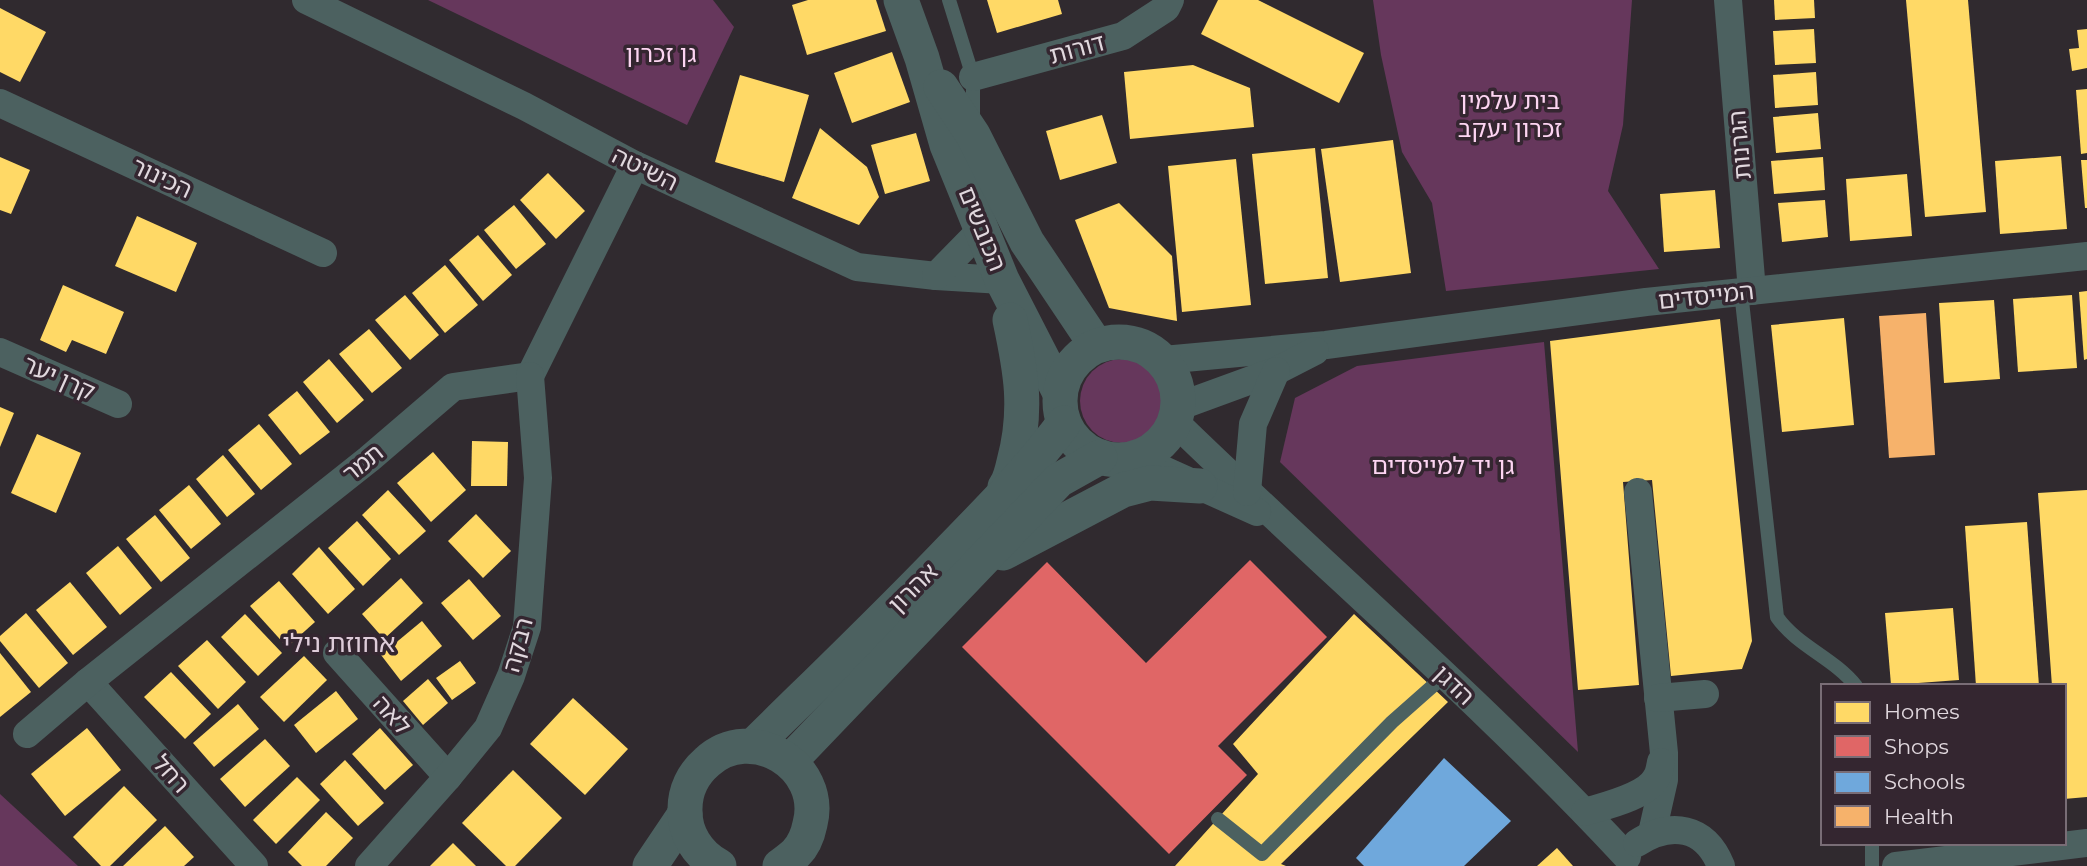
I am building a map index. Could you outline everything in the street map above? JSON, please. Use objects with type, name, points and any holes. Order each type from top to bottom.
[{"type":"street","name":"השיטה","points":[[306,0],[524,106],[635,165],[857,267],[1002,280]]},
{"type":"street","name":"הכובשים","points":[[901,0],[922,58],[947,145],[1002,280],[1062,408]]},
{"type":"street","name":"דורות","points":[[973,77],[1124,36],[1166,9],[1170,0]]},
{"type":"street","name":"הגרנות","points":[[1728,0],[1747,291]]},
{"type":"street","name":"הכובשים","points":[[922,58],[973,135],[1027,242],[1096,345]]},
{"type":"street","name":"הכינור","points":[[0,103],[323,253]]},
{"type":"street","points":[[530,376],[635,165]]},
{"type":"street","points":[[936,276],[982,229]]},
{"type":"street","name":"המייסדים","points":[[1163,360],[1326,345],[1603,307],[2087,256]]},
{"type":"street","points":[[991,508],[1009,481],[1019,442],[1023,393],[1002,280]]},
{"type":"street","points":[[1114,341],[1132,342],[1149,349],[1163,360],[1174,377],[1178,415],[1166,437],[1153,450],[1137,458],[1119,460],[1100,457],[1084,449],[1071,436],[1062,408],[1064,378],[1072,364],[1083,353],[1096,345],[1114,341]]},
{"type":"street","name":"המייסדים","points":[[1178,415],[1276,371],[1326,345]]},
{"type":"street","name":"קרן יער","points":[[0,352],[118,404]]},
{"type":"street","points":[[1247,492],[1253,424],[1276,371]]},
{"type":"street","name":"תמר","points":[[27,734],[88,682],[369,459],[453,387],[530,376]]},
{"type":"street","name":"רבקה","points":[[369,866],[488,728],[511,676],[527,627],[538,478],[530,376]]},
{"type":"street","name":"אהרון","points":[[753,746],[911,590],[1039,457],[1062,408]]},
{"type":"street","name":"הדגן","points":[[1178,415],[1247,492],[1314,551],[1585,812],[1625,861]]},
{"type":"street","name":"אהרון","points":[[790,761],[1059,480],[1100,457]]},
{"type":"street","name":"הדגן","points":[[1137,458],[1276,520]]},
{"type":"street","points":[[973,569],[1123,490],[1150,483],[1200,486]]},
{"type":"street","points":[[1638,492],[1664,752],[1664,780],[1652,833]]},
{"type":"street","name":"לאה","points":[[337,653],[448,777]]},
{"type":"street","name":"רחל","points":[[88,682],[254,866]]},
{"type":"street","points":[[1658,698],[1705,694]]},
{"type":"street","points":[[712,865],[697,848],[687,830],[685,814],[688,789],[698,770],[713,756],[732,748],[753,746],[773,750],[790,761],[803,776],[811,795],[813,815],[808,834],[798,851],[780,866]]},
{"type":"street","points":[[1585,812],[1638,793],[1656,780],[1664,752]]},
{"type":"street","points":[[650,866],[685,814]]},
{"type":"street","points":[[1625,861],[1637,843],[1652,833],[1674,830],[1695,835],[1708,844],[1721,866]]},
{"type":"street","points":[[1896,866],[2087,843]]},
{"type":"lane","points":[[948,0],[973,77],[973,135]]},
{"type":"lane","points":[[1747,291],[1777,617],[1786,630],[1846,673],[1854,684]]},
{"type":"lane","points":[[1218,819],[1262,854],[1392,722],[1444,676]]},
{"type":"lane","points":[[1872,845],[1872,866]]},
{"type":"green space","name":"גן זכרון","points":[[428,0],[713,0],[734,27],[687,125]]},
{"type":"green space","name":"בית עלמין זכרון יעקב","points":[[1373,0],[1632,0],[1623,125],[1608,191],[1659,269],[1446,291],[1432,203],[1402,152],[1381,55]]},
{"type":"green space","name":"גן יד למייסדים","points":[[1544,342],[1578,752],[1280,462],[1295,398],[1357,366]]},
{"type":"green space","points":[[1122,359],[1138,362],[1152,371],[1161,385],[1164,401],[1161,417],[1152,431],[1138,440],[1122,443],[1106,440],[1092,431],[1083,417],[1080,401],[1083,385],[1092,371],[1106,362]]},
{"type":"green space","points":[[0,794],[78,866],[0,866]]},
{"type":"building: Homes","points":[[808,0],[876,0],[886,31],[807,55],[792,5]]},
{"type":"building: Homes","points":[[987,0],[1058,0],[1062,14],[997,33]]},
{"type":"building: Homes","points":[[1218,0],[1258,0],[1364,53],[1339,103],[1201,34]]},
{"type":"building: Homes","points":[[1774,0],[1814,0],[1815,18],[1775,20]]},
{"type":"building: Homes","points":[[1906,0],[1968,0],[1986,212],[1925,217]]},
{"type":"building: Homes","points":[[0,8],[46,32],[20,82],[0,72]]},
{"type":"building: Homes","points":[[1814,29],[1816,63],[1775,65],[1773,31]]},
{"type":"building: Homes","points":[[2087,29],[2087,68],[2072,71],[2069,49],[2079,48],[2077,30]]},
{"type":"building: Homes","points":[[892,52],[910,102],[852,123],[834,73]]},
{"type":"building: Homes","points":[[1193,65],[1250,88],[1254,127],[1130,139],[1124,72]]},
{"type":"building: Homes","points":[[1816,72],[1818,105],[1775,108],[1773,75]]},
{"type":"building: Homes","points":[[740,75],[809,95],[784,182],[715,162]]},
{"type":"building: Homes","points":[[2087,89],[2087,153],[2081,154],[2076,90]]},
{"type":"building: Homes","points":[[1818,113],[1821,149],[1776,153],[1773,117]]},
{"type":"building: Homes","points":[[1102,115],[1117,163],[1060,180],[1046,131]]},
{"type":"building: Homes","points":[[820,128],[867,167],[879,197],[859,225],[792,198]]},
{"type":"building: Homes","points":[[916,133],[930,181],[885,194],[871,145]]},
{"type":"building: Homes","points":[[1393,140],[1411,273],[1340,282],[1321,149]]},
{"type":"building: Homes","points":[[1315,148],[1328,278],[1265,284],[1252,154]]},
{"type":"building: Homes","points":[[2061,156],[2067,229],[2000,234],[1995,161]]},
{"type":"building: Homes","points":[[0,157],[30,170],[11,214],[0,210]]},
{"type":"building: Homes","points":[[1823,157],[1825,190],[1774,194],[1771,161]]},
{"type":"building: Homes","points":[[1236,159],[1251,305],[1182,312],[1168,166]]},
{"type":"building: Homes","points":[[2081,160],[2087,160],[2087,208],[2085,208]]},
{"type":"building: Homes","points":[[548,173],[585,211],[556,239],[520,200]]},
{"type":"building: Homes","points":[[1907,174],[1912,236],[1850,241],[1846,179]]},
{"type":"building: Homes","points":[[1715,190],[1720,248],[1664,252],[1660,194]]},
{"type":"building: Homes","points":[[1825,200],[1828,237],[1782,242],[1778,203]]},
{"type":"building: Homes","points":[[1119,203],[1172,256],[1177,321],[1109,308],[1075,220]]},
{"type":"building: Homes","points":[[514,205],[546,244],[516,269],[484,230]]},
{"type":"building: Homes","points":[[137,216],[197,243],[176,292],[115,266]]},
{"type":"building: Homes","points":[[478,235],[512,275],[483,301],[449,260]]},
{"type":"building: Homes","points":[[445,265],[478,305],[445,333],[412,293]]},
{"type":"building: Homes","points":[[63,285],[124,312],[106,354],[72,340],[66,352],[40,340]]},
{"type":"building: Homes","points":[[2087,291],[2087,359],[2084,360],[2079,292]]},
{"type":"building: Homes","points":[[405,295],[439,335],[410,360],[375,320]]},
{"type":"building: Homes","points":[[2072,295],[2077,368],[2018,372],[2013,299]]},
{"type":"building: Homes","points":[[1994,300],[2000,379],[1944,383],[1939,303]]},
{"type":"building: Homes","points":[[1844,318],[1854,425],[1782,432],[1771,325]]},
{"type":"building: Homes","points":[[1720,319],[1752,641],[1742,669],[1671,676],[1652,480],[1623,482],[1639,685],[1578,690],[1550,341]]},
{"type":"building: Homes","points":[[369,329],[402,368],[372,393],[339,354]]},
{"type":"building: Homes","points":[[329,359],[364,400],[337,423],[303,382]]},
{"type":"building: Homes","points":[[297,391],[330,432],[300,455],[268,415]]},
{"type":"building: Homes","points":[[0,407],[14,413],[0,447]]},
{"type":"building: Homes","points":[[259,424],[292,464],[261,490],[228,450]]},
{"type":"building: Homes","points":[[37,434],[81,453],[56,513],[11,493]]},
{"type":"building: Homes","points":[[472,441],[508,442],[507,486],[471,486]]},
{"type":"building: Homes","points":[[433,452],[466,490],[431,522],[397,483]]},
{"type":"building: Homes","points":[[223,455],[255,494],[227,517],[196,479]]},
{"type":"building: Homes","points":[[189,485],[221,524],[191,549],[159,510]]},
{"type":"building: Homes","points":[[388,490],[426,531],[399,555],[362,515]]},
{"type":"building: Homes","points":[[2087,490],[2087,797],[2066,799],[2066,684],[2052,684],[2038,493]]},
{"type":"building: Homes","points":[[476,514],[511,551],[483,578],[448,541]]},
{"type":"building: Homes","points":[[155,515],[190,558],[161,582],[126,539]]},
{"type":"building: Homes","points":[[357,521],[391,559],[363,586],[328,548]]},
{"type":"building: Homes","points":[[2027,522],[2039,684],[1976,684],[1965,526]]},
{"type":"building: Homes","points":[[118,546],[152,588],[120,615],[86,573]]},
{"type":"building: Homes","points":[[319,547],[355,589],[328,614],[292,574]]},
{"type":"building: Homes","points":[[401,578],[423,603],[384,639],[362,614]]},
{"type":"building: Homes","points":[[469,579],[501,616],[473,640],[441,603]]},
{"type":"building: Homes","points":[[279,581],[315,622],[287,647],[250,606]]},
{"type":"building: Homes","points":[[70,582],[107,627],[73,655],[36,610]]},
{"type":"building: Homes","points":[[1953,608],[1959,680],[1891,684],[1885,613]]},
{"type":"building: Homes","points":[[26,613],[68,663],[39,688],[0,641],[0,636]]},
{"type":"building: Homes","points":[[245,614],[282,653],[258,676],[221,637]]},
{"type":"building: Homes","points":[[1354,614],[1448,702],[1281,864],[1286,866],[1175,866],[1258,774],[1233,744]]},
{"type":"building: Homes","points":[[422,621],[442,646],[401,681],[381,655]]},
{"type":"building: Homes","points":[[207,640],[246,682],[218,709],[178,666]]},
{"type":"building: Homes","points":[[0,653],[31,692],[0,717]]},
{"type":"building: Homes","points":[[304,656],[327,680],[284,722],[260,697]]},
{"type":"building: Homes","points":[[460,661],[476,683],[452,700],[436,678]]},
{"type":"building: Homes","points":[[171,672],[211,714],[185,739],[144,697]]},
{"type":"building: Homes","points":[[428,679],[448,703],[423,725],[403,701]]},
{"type":"building: Homes","points":[[336,691],[358,719],[316,753],[294,725]]},
{"type":"building: Homes","points":[[573,698],[628,749],[585,795],[530,744]]},
{"type":"building: Homes","points":[[238,704],[259,729],[214,767],[193,743]]},
{"type":"building: Homes","points":[[87,728],[121,770],[65,816],[31,774]]},
{"type":"building: Homes","points":[[380,728],[413,765],[385,790],[352,754]]},
{"type":"building: Homes","points":[[265,739],[290,766],[245,807],[220,779]]},
{"type":"building: Homes","points":[[345,760],[384,803],[358,826],[320,784]]},
{"type":"building: Homes","points":[[513,770],[562,818],[515,866],[506,866],[462,823]]},
{"type":"building: Homes","points":[[297,777],[320,800],[276,844],[253,820]]},
{"type":"building: Homes","points":[[124,786],[157,820],[110,866],[101,866],[73,837]]},
{"type":"building: Homes","points":[[326,812],[353,838],[326,866],[302,866],[288,852]]},
{"type":"building: Homes","points":[[165,826],[194,857],[184,866],[123,866]]},
{"type":"building: Homes","points":[[453,843],[476,866],[430,866]]},
{"type":"building: Homes","points":[[1557,848],[1573,866],[1537,866]]},
{"type":"building: Shops","points":[[1250,560],[1327,637],[1218,746],[1247,775],[1169,854],[962,647],[1047,562],[1146,663]]},
{"type":"building: Schools","points":[[1444,758],[1511,821],[1464,866],[1364,866],[1356,858]]},
{"type":"building: Health","points":[[1926,313],[1935,455],[1889,458],[1879,316]]},
{"type":"district","name":"אחוזת נילי","points":[[339,643]]}]
